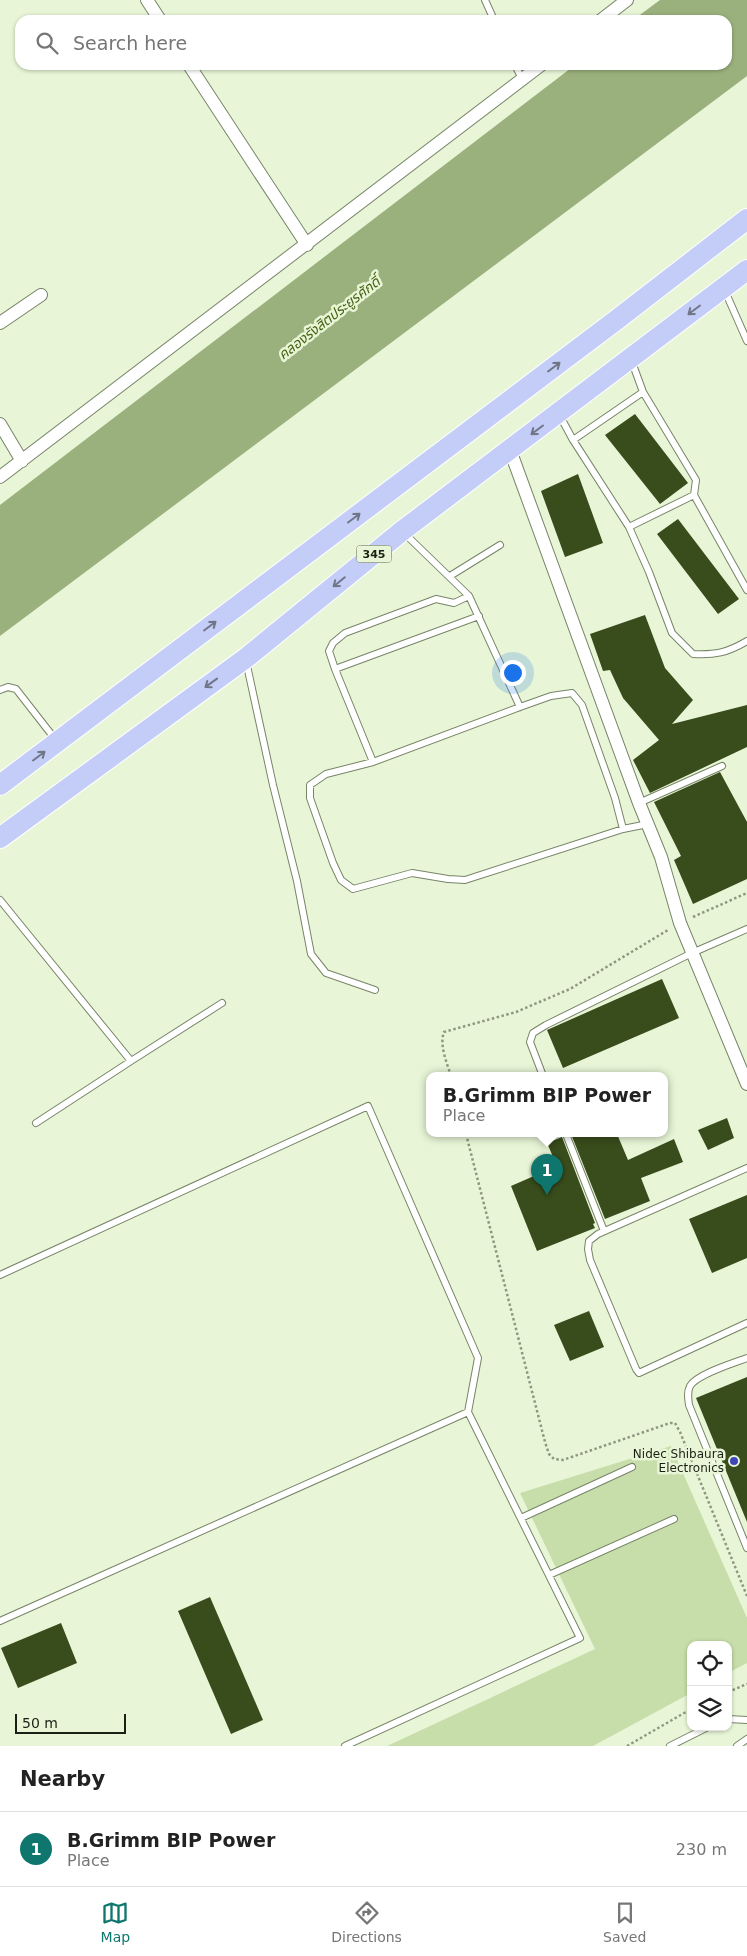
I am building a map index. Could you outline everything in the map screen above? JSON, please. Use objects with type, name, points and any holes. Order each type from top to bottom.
[{"type":"main road","points":[[0,785],[599,333],[747,218]]},
{"type":"main road","name":"345","points":[[0,838],[246,658],[402,532],[747,270]]},
{"type":"street","points":[[147,0],[157,15]]},
{"type":"street","points":[[608,15],[627,0]]},
{"type":"street","points":[[192,70],[307,245]]},
{"type":"street","points":[[0,477],[307,245],[534,70]]},
{"type":"street","points":[[0,324],[41,295]]},
{"type":"street","points":[[0,424],[22,460]]},
{"type":"street","points":[[510,450],[660,857],[680,923],[747,1084]]},
{"type":"lane","points":[[485,0],[492,15]]},
{"type":"lane","points":[[518,70],[522,79]]},
{"type":"lane","points":[[724,288],[747,341]]},
{"type":"lane","points":[[631,358],[643,392],[696,480],[694,495],[747,590]]},
{"type":"lane","points":[[573,440],[643,392]]},
{"type":"lane","points":[[559,414],[573,440],[629,527],[649,572],[672,633],[693,654],[715,655],[735,648],[747,641]]},
{"type":"lane","points":[[629,527],[694,495]]},
{"type":"lane","points":[[402,532],[469,596],[520,707]]},
{"type":"lane","points":[[450,576],[500,545]]},
{"type":"lane","points":[[373,762],[335,669],[329,651],[333,643],[345,633],[436,599],[454,602],[469,596]]},
{"type":"lane","points":[[335,669],[479,616]]},
{"type":"lane","points":[[246,658],[273,785],[297,881],[311,954],[326,973],[375,990]]},
{"type":"lane","points":[[0,690],[8,687],[16,689],[58,742]]},
{"type":"lane","points":[[623,829],[619,811],[582,705],[572,693],[551,696],[373,762],[326,774],[310,785],[310,798],[332,863],[341,880],[353,889],[412,873],[465,880],[623,829],[648,824]]},
{"type":"lane","points":[[639,803],[722,766]]},
{"type":"lane","points":[[0,900],[131,1061]]},
{"type":"lane","points":[[541,1072],[530,1042],[533,1033],[546,1024],[747,929]]},
{"type":"lane","points":[[36,1123],[222,1003]]},
{"type":"lane","points":[[0,1275],[368,1106],[478,1358],[468,1412],[580,1638],[345,1746]]},
{"type":"lane","points":[[567,1137],[604,1231]]},
{"type":"lane","points":[[747,1168],[604,1231],[589,1241],[588,1249],[590,1260],[639,1373],[747,1323]]},
{"type":"lane","points":[[747,1358],[700,1377],[691,1384],[688,1393],[689,1405],[747,1548]]},
{"type":"lane","points":[[0,1622],[468,1412]]},
{"type":"lane","points":[[521,1518],[632,1467]]},
{"type":"lane","points":[[549,1575],[674,1519]]},
{"type":"lane","points":[[732,1719],[747,1720]]},
{"type":"lane","points":[[670,1746],[700,1731]]},
{"type":"lane","points":[[737,1746],[747,1739]]},
{"type":"path","points":[[450,1072],[442,1037],[444,1032],[516,1012],[570,989],[680,923],[747,892]]},
{"type":"path","points":[[467,1137],[545,1442],[550,1454],[554,1459],[563,1460],[670,1423],[675,1423],[747,1596]]},
{"type":"path","points":[[732,1690],[747,1684]]},
{"type":"path","points":[[627,1746],[687,1711]]},
{"type":"shaded area","points":[[671,1446],[747,1618],[747,1663],[732,1671],[732,1641],[687,1641],[687,1695],[593,1746],[387,1746],[595,1649],[520,1493]]},
{"type":"water","name":"คลองรังสิตประยูรศักดิ์","points":[[660,0],[747,0],[747,76],[0,636],[0,505],[568,70],[732,70],[732,15],[640,15]]},
{"type":"building","points":[[635,414],[688,483],[660,504],[605,435]]},
{"type":"building","points":[[578,474],[603,543],[565,557],[541,491]]},
{"type":"building","points":[[678,519],[739,599],[718,614],[657,534]]},
{"type":"building","points":[[645,615],[665,668],[693,700],[672,724],[747,705],[747,747],[650,793],[633,760],[659,740],[623,698],[610,670],[603,671],[590,634]]},
{"type":"building","points":[[720,772],[747,822],[747,879],[693,904],[674,860],[681,856],[654,802]]},
{"type":"building","points":[[662,979],[679,1018],[563,1068],[547,1030]]},
{"type":"building","points":[[727,1118],[734,1138],[708,1150],[698,1130]]},
{"type":"building","points":[[562,1137],[595,1223],[593,1224],[595,1228],[537,1251],[511,1186],[557,1166],[547,1143]]},
{"type":"building","points":[[572,1137],[618,1137],[628,1160],[674,1139],[683,1162],[641,1178],[650,1201],[605,1219]]},
{"type":"building","points":[[747,1195],[747,1258],[712,1273],[689,1219]]},
{"type":"building","points":[[589,1311],[604,1347],[570,1361],[554,1325]]},
{"type":"building","name":"Nidec Shibaura Electronics","points":[[747,1377],[747,1522],[696,1398]]},
{"type":"building","points":[[210,1597],[263,1720],[231,1734],[178,1611]]},
{"type":"building","points":[[61,1623],[77,1663],[18,1688],[1,1648]]},
{"type":"place","name":"B.Grimm BIP Power","points":[[547,1195]]},
{"type":"place","name":"Nidec Shibaura Electronics","points":[[734,1461]]}]
